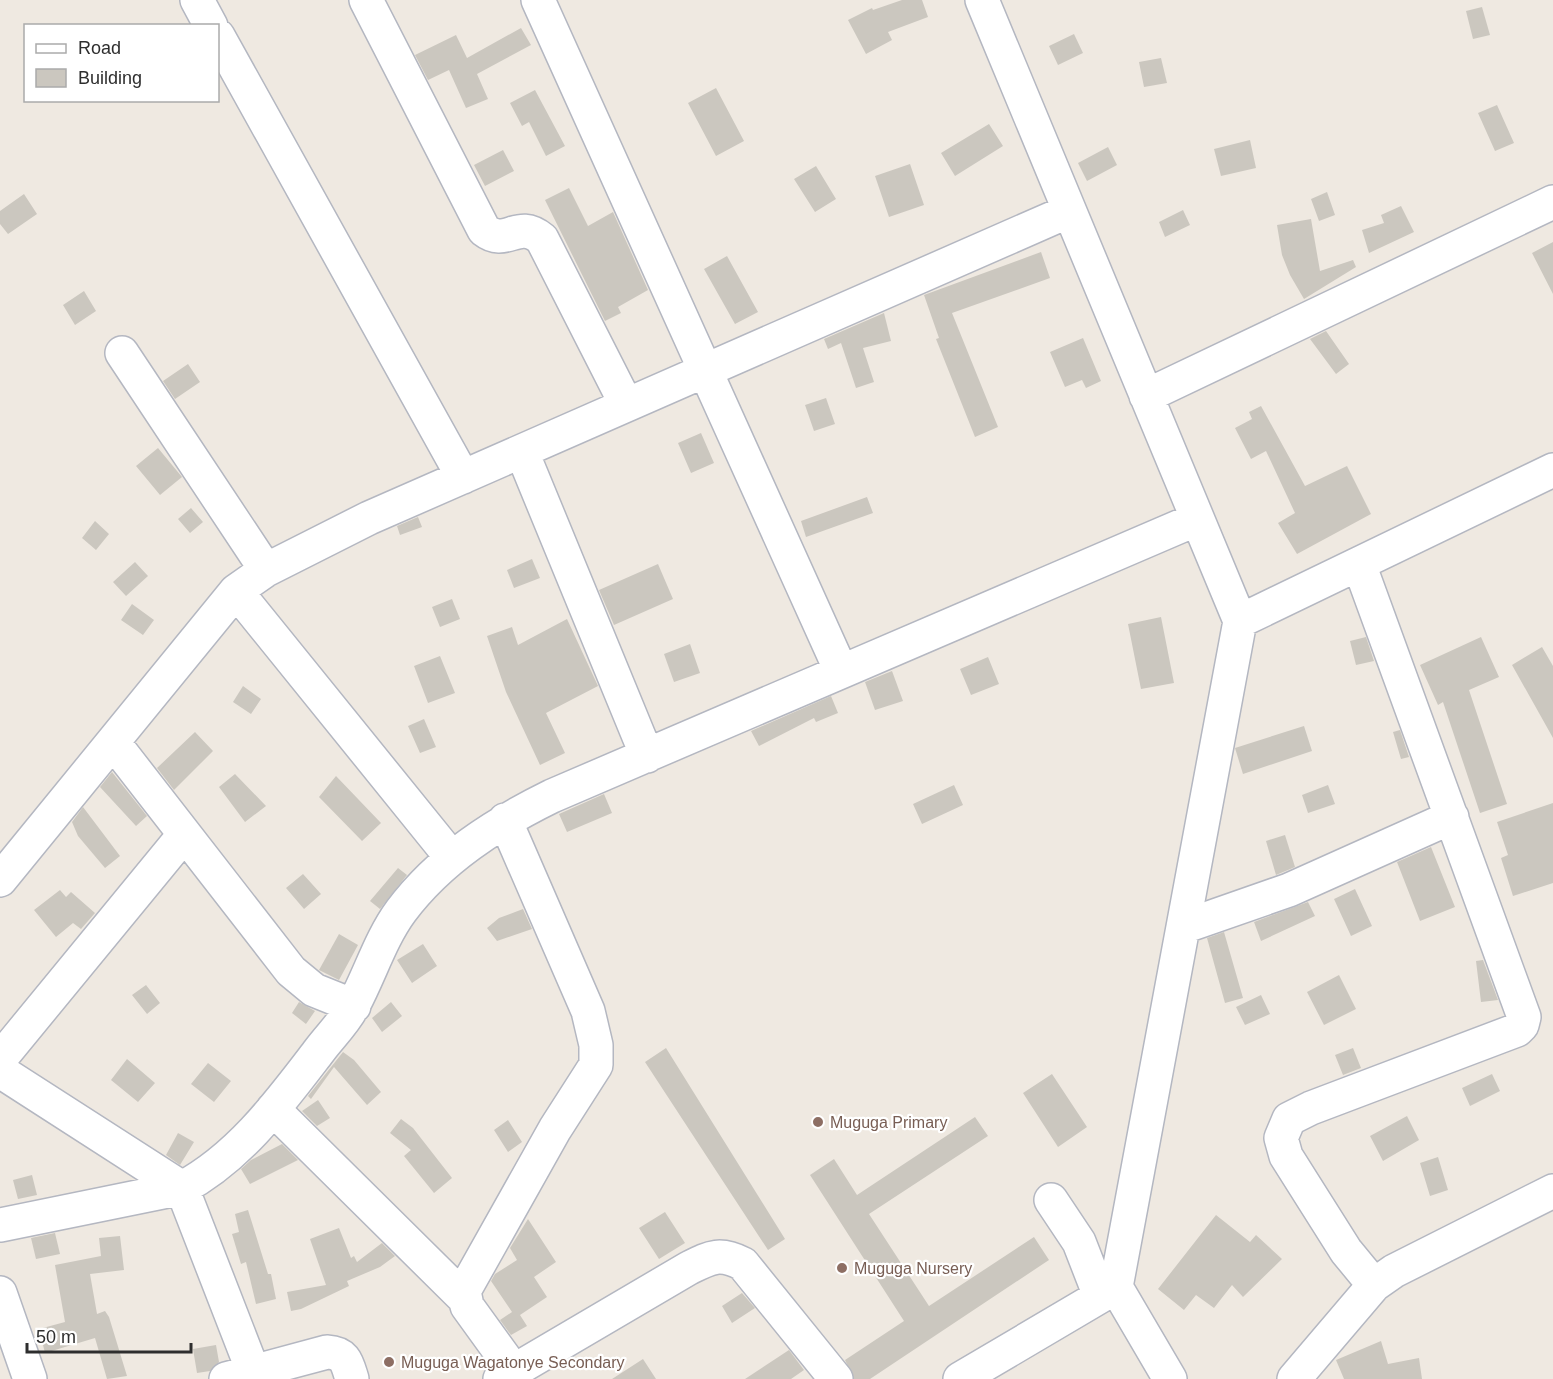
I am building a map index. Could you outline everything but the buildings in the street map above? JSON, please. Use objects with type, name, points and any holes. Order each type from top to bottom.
[{"type":"street","points":[[197,0],[211,24]]},
{"type":"street","points":[[366,0],[484,230],[493,237],[501,237],[521,229],[532,230],[542,239],[626,404]]},
{"type":"street","points":[[538,0],[841,671]]},
{"type":"street","points":[[960,1379],[1108,1291],[1183,927],[1240,621],[982,0]]},
{"type":"street","points":[[219,38],[463,477]]},
{"type":"street","points":[[1146,396],[1553,202]]},
{"type":"street","points":[[0,880],[236,591],[267,570],[369,518],[1069,211]]},
{"type":"street","points":[[122,353],[267,570]]},
{"type":"street","points":[[522,452],[647,756]]},
{"type":"street","points":[[1240,621],[1553,470]]},
{"type":"street","points":[[0,1225],[182,1188],[208,1174],[248,1138],[354,1006],[401,911],[452,858],[505,820],[841,671],[1197,519]]},
{"type":"street","points":[[1359,564],[1524,1017],[1522,1025],[1516,1030],[1311,1108],[1289,1119],[1281,1138],[1286,1156],[1346,1251],[1374,1285]]},
{"type":"street","points":[[236,591],[452,858]]},
{"type":"street","points":[[113,742],[291,971],[314,990],[354,1006]]},
{"type":"street","points":[[1183,927],[1289,890],[1452,817]]},
{"type":"street","points":[[465,1299],[467,1284],[506,1220],[555,1129],[596,1065],[598,1056],[588,1011],[505,820]]},
{"type":"street","points":[[0,1059],[184,835]]},
{"type":"street","points":[[0,1071],[182,1188],[239,1375],[327,1352],[339,1353],[346,1359],[352,1379]]},
{"type":"street","points":[[273,1109],[465,1299],[507,1375],[689,1268],[710,1258],[727,1256],[743,1264],[836,1379]]},
{"type":"street","points":[[1294,1379],[1374,1285],[1394,1270],[1553,1191]]},
{"type":"street","points":[[1051,1200],[1108,1291],[1170,1379]]},
{"type":"street","points":[[0,1293],[30,1379]]},
{"type":"place","name":"Muguga Primary","points":[[818,1122]]},
{"type":"place","name":"Muguga Nursery","points":[[842,1268]]},
{"type":"place","name":"Muguga Wagatonye Secondary","points":[[389,1362]]}]
